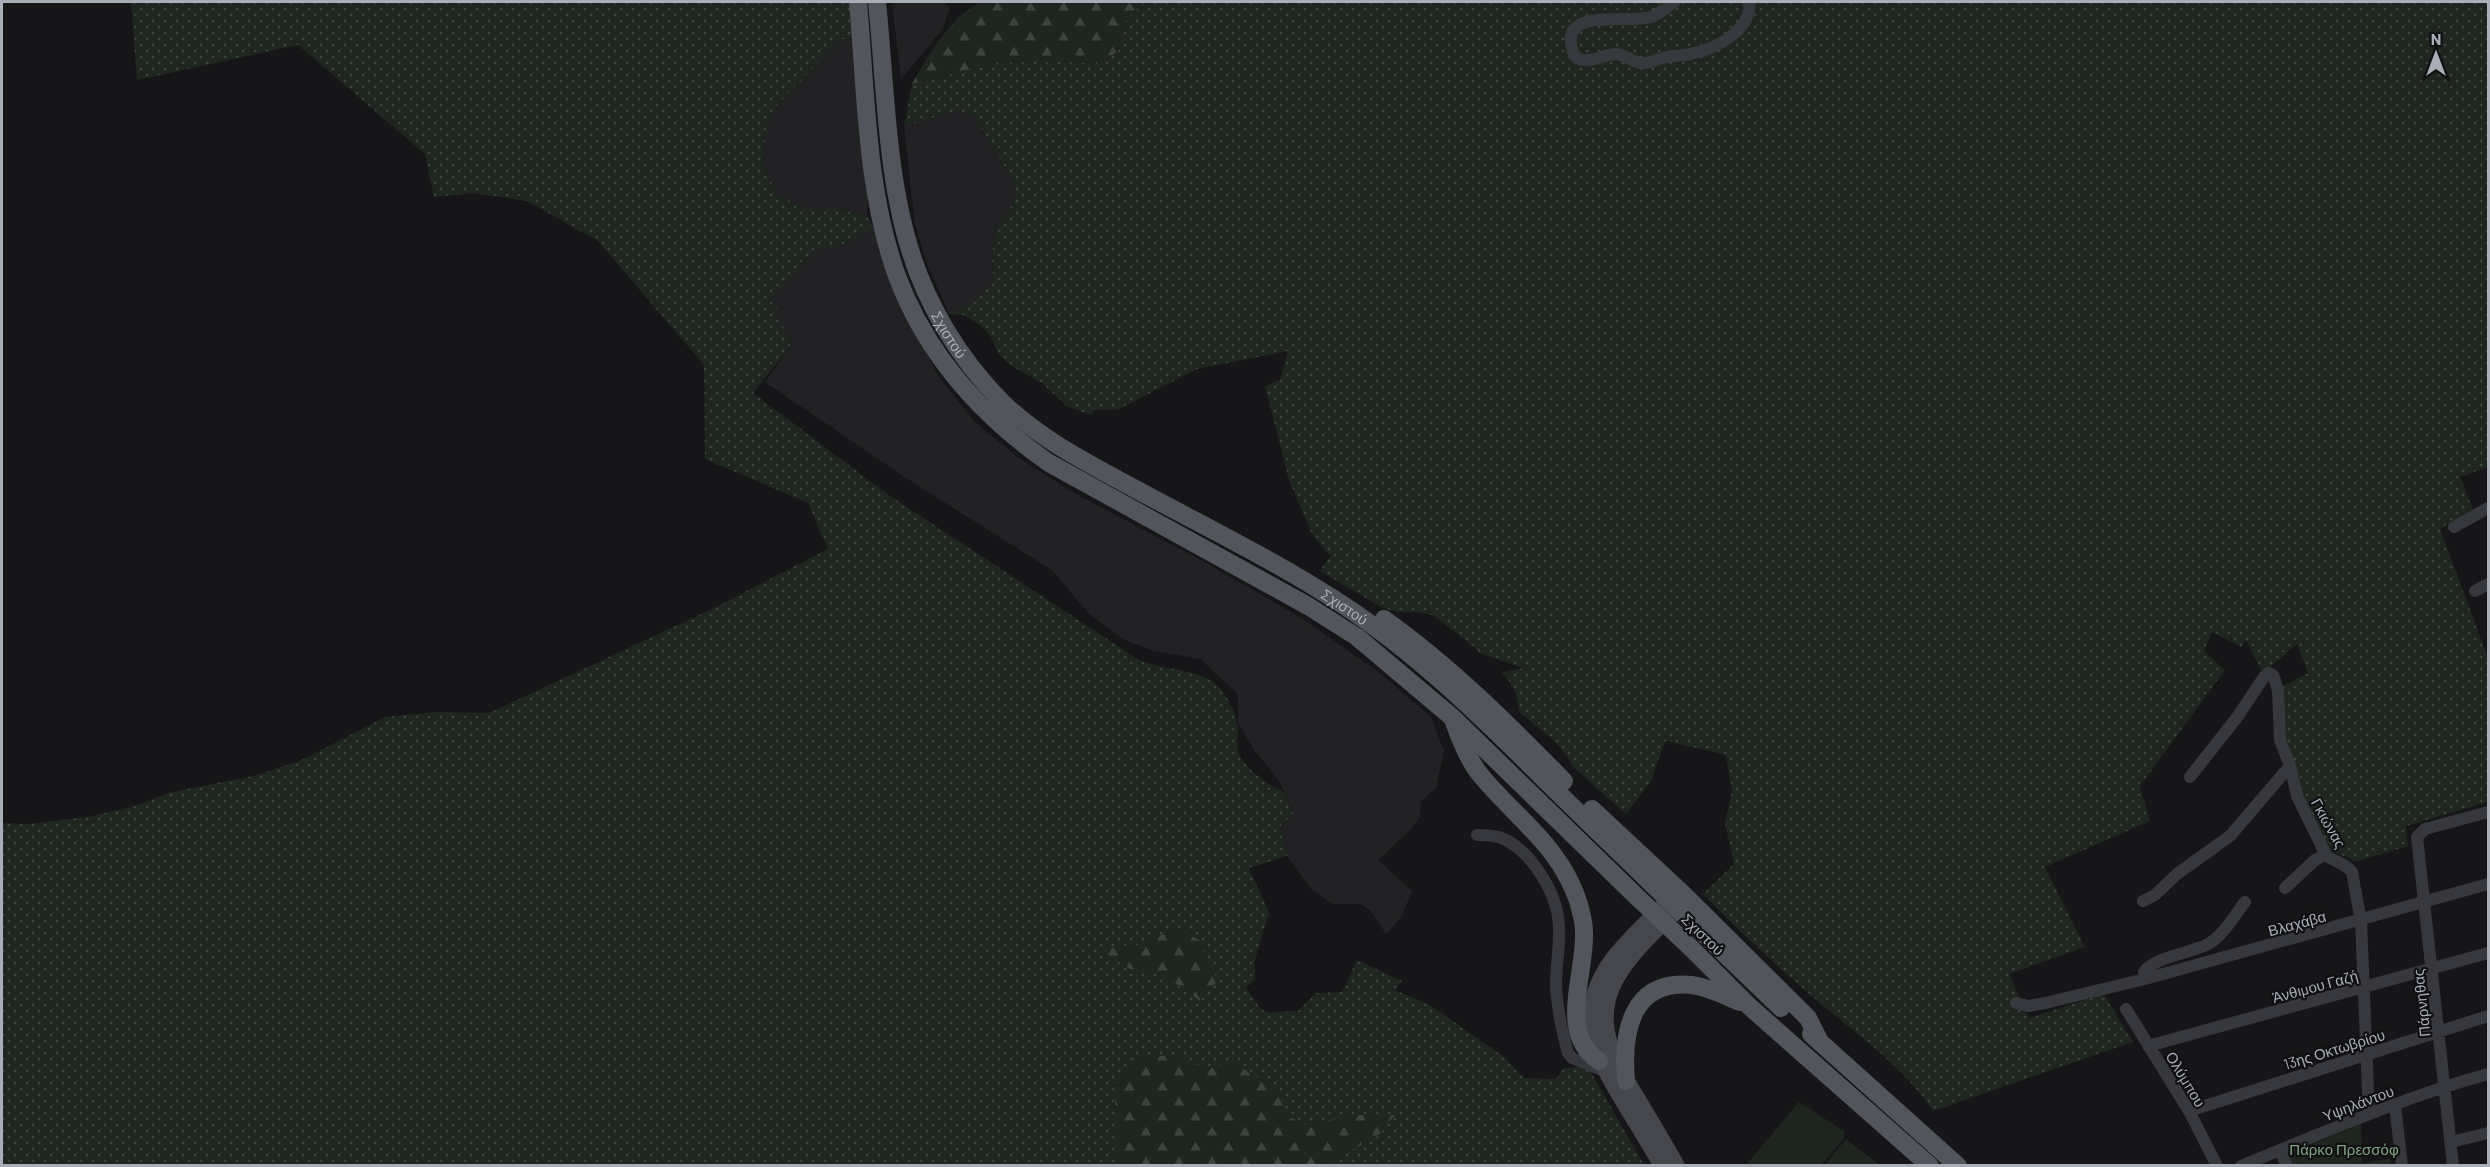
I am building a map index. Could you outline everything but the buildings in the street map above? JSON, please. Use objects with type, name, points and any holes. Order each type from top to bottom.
[{"type":"main road","name":"Σχιστού","points":[[858,2],[872,157],[888,245],[897,277],[928,338],[970,396],[1018,442],[1049,463],[1308,606],[1340,626],[1400,671],[1453,718],[1750,1007],[1930,1166]]},
{"type":"main road","name":"Σχιστού","points":[[877,2],[892,156],[902,223],[916,270],[944,326],[963,355],[1004,404],[1060,447],[1320,590],[1383,633],[1445,685],[1757,987],[1958,1166]]},
{"type":"main road","points":[[1320,590],[1370,609],[1425,648],[1482,700],[1808,1018],[1820,1042]]},
{"type":"main road","points":[[1453,718],[1468,756],[1478,771],[1549,846],[1565,870],[1574,890],[1584,932],[1577,1006],[1578,1028],[1585,1050],[1602,1066]]},
{"type":"main road","points":[[1662,1166],[1602,1066],[1593,1042],[1592,1025],[1594,1002],[1605,972],[1620,952],[1683,895]]},
{"type":"main road","points":[[1677,1166],[1612,1055],[1606,1021],[1609,997],[1616,980],[1629,960],[1683,895]]},
{"type":"main road","points":[[1626,1081],[1624,1048],[1628,1024],[1650,996],[1669,987],[1693,986],[1704,988],[1750,1007]]},
{"type":"main road","points":[[1641,1130],[1652,1166]]},
{"type":"street","points":[[1674,2],[1653,16],[1641,19],[1586,20],[1580,23],[1571,34],[1572,48],[1576,54],[1587,61],[1615,54],[1641,63],[1702,51],[1717,46],[1744,22],[1750,10],[1749,2]]},
{"type":"street","points":[[2454,526],[2488,508]]},
{"type":"street","points":[[2475,591],[2488,584]]},
{"type":"street","name":"Γκιώνας","points":[[2190,777],[2238,716],[2264,677],[2269,673],[2273,675],[2278,690],[2280,740],[2290,766],[2297,796],[2326,855],[2349,867],[2352,872],[2361,921],[2369,1114]]},
{"type":"street","points":[[2143,901],[2155,895],[2177,874],[2230,836],[2290,766]]},
{"type":"street","name":"Πάρνηθας","points":[[2453,1166],[2417,837],[2425,829],[2488,812]]},
{"type":"street","points":[[1477,835],[1503,838],[1519,848],[1534,866],[1546,886],[1556,907],[1559,927],[1556,986],[1558,1010],[1568,1053],[1572,1058],[1602,1066]]},
{"type":"street","points":[[2285,888],[2315,860],[2326,855]]},
{"type":"street","name":"Βλαχάβα","points":[[2016,1003],[2029,1006],[2145,979],[2488,884]]},
{"type":"street","points":[[2145,979],[2144,972],[2152,964],[2210,943],[2245,902]]},
{"type":"street","name":"Άνθιμου Γαζή","points":[[2148,1046],[2488,953]]},
{"type":"street","name":"Ολύμπου","points":[[2126,1009],[2189,1111],[2217,1166]]},
{"type":"street","name":"13ης Οκτωβρίου","points":[[2189,1111],[2488,1016]]},
{"type":"street","name":"Υψηλάντου","points":[[2241,1166],[2369,1114],[2445,1086],[2488,1074]]},
{"type":"street","points":[[2395,1105],[2402,1166]]},
{"type":"street","points":[[2451,1142],[2488,1133]]},
{"type":"street","points":[[2280,1150],[2287,1166]]},
{"type":"shaded area","points":[[892,2],[944,2],[950,8],[942,30],[901,79]]},
{"type":"shaded area","points":[[842,39],[853,39],[868,180],[867,215],[839,209],[806,209],[776,194],[763,163],[766,131],[776,106]]},
{"type":"shaded area","points":[[959,110],[975,118],[1015,185],[1013,203],[995,232],[992,258],[994,280],[971,303],[949,314],[927,264],[915,224],[904,126]]},
{"type":"shaded area","points":[[873,227],[887,274],[909,321],[939,377],[975,422],[1016,456],[1074,493],[1201,560],[1303,619],[1381,674],[1431,717],[1444,751],[1436,788],[1421,801],[1420,817],[1410,830],[1378,860],[1412,891],[1401,918],[1386,934],[1370,910],[1360,904],[1333,904],[1311,889],[1287,856],[1281,824],[1294,814],[1279,781],[1255,751],[1238,723],[1238,694],[1200,659],[1153,651],[1125,640],[1089,614],[1053,571],[906,478],[765,382],[792,344],[776,318],[771,300],[817,248],[837,248]]},
{"type":"green space","points":[[129,2],[850,2],[853,39],[842,39],[776,106],[766,131],[763,163],[776,194],[806,209],[839,209],[867,215],[873,227],[837,248],[817,248],[771,300],[778,306],[775,312],[792,344],[753,393],[890,496],[1139,660],[1203,676],[1220,689],[1232,707],[1237,720],[1237,747],[1245,763],[1257,775],[1284,792],[1294,815],[1281,824],[1287,856],[1249,868],[1270,915],[1255,960],[1255,980],[1246,987],[1262,1010],[1267,1012],[1298,1011],[1316,993],[1342,992],[1357,960],[1402,981],[1395,990],[1430,1005],[1504,1057],[1524,1078],[1556,1079],[1563,1069],[1587,1065],[1644,1165],[2,1166],[2,823],[27,824],[87,817],[135,806],[171,792],[254,776],[302,760],[385,717],[435,712],[489,713],[714,608],[828,549],[808,503],[705,459],[704,365],[598,241],[527,201],[474,193],[434,197],[425,154],[298,45],[137,80],[132,11]]},
{"type":"green space","points":[[980,2],[1144,2],[1125,21],[1117,52],[1097,64],[1033,59],[978,67],[912,84],[949,28],[958,18]]},
{"type":"green space","points":[[1144,2],[2488,2],[2488,467],[2460,477],[2473,509],[2440,529],[2488,658],[2488,802],[2406,826],[2408,846],[2354,862],[2350,858],[2329,851],[2306,807],[2282,733],[2283,686],[2308,673],[2297,644],[2263,673],[2246,641],[2241,647],[2212,632],[2204,651],[2225,670],[2140,786],[2150,821],[2045,867],[2085,947],[2009,974],[2029,1018],[2104,994],[2133,1042],[1933,1111],[1895,1066],[1790,978],[1703,894],[1734,864],[1725,823],[1732,791],[1726,755],[1665,741],[1651,781],[1626,814],[1573,767],[1564,752],[1551,738],[1519,712],[1514,690],[1502,672],[1523,668],[1480,653],[1433,615],[1396,612],[1381,607],[1320,571],[1330,556],[1312,534],[1289,480],[1265,386],[1280,380],[1288,351],[1197,369],[1117,410],[1094,410],[1091,415],[1068,407],[1042,383],[1008,364],[981,326],[963,315],[949,314],[971,303],[994,280],[992,258],[995,232],[1013,203],[1015,185],[975,118],[959,110],[904,126],[912,84],[978,67],[1033,59],[1097,64],[1117,52],[1125,21]]},
{"type":"green space","points":[[1177,928],[1201,941],[1205,958],[1218,980],[1200,1001],[1161,973],[1130,969],[1103,952],[1117,946],[1139,945]]},
{"type":"green space","points":[[1135,1056],[1173,1056],[1209,1069],[1233,1060],[1248,1072],[1277,1088],[1287,1116],[1309,1126],[1347,1115],[1395,1115],[1378,1136],[1324,1165],[1118,1165],[1114,1090]]},
{"type":"green space","points":[[1799,1102],[1844,1131],[1844,1138],[1821,1165],[1746,1165]]},
{"type":"green space","name":"Πάρκο Πρεσσόφ","points":[[2361,1124],[2362,1164],[2390,1158],[2391,1165],[2293,1165],[2289,1154]]},
{"type":"green space","points":[[1846,1139],[1880,1165],[1825,1165]]}]
